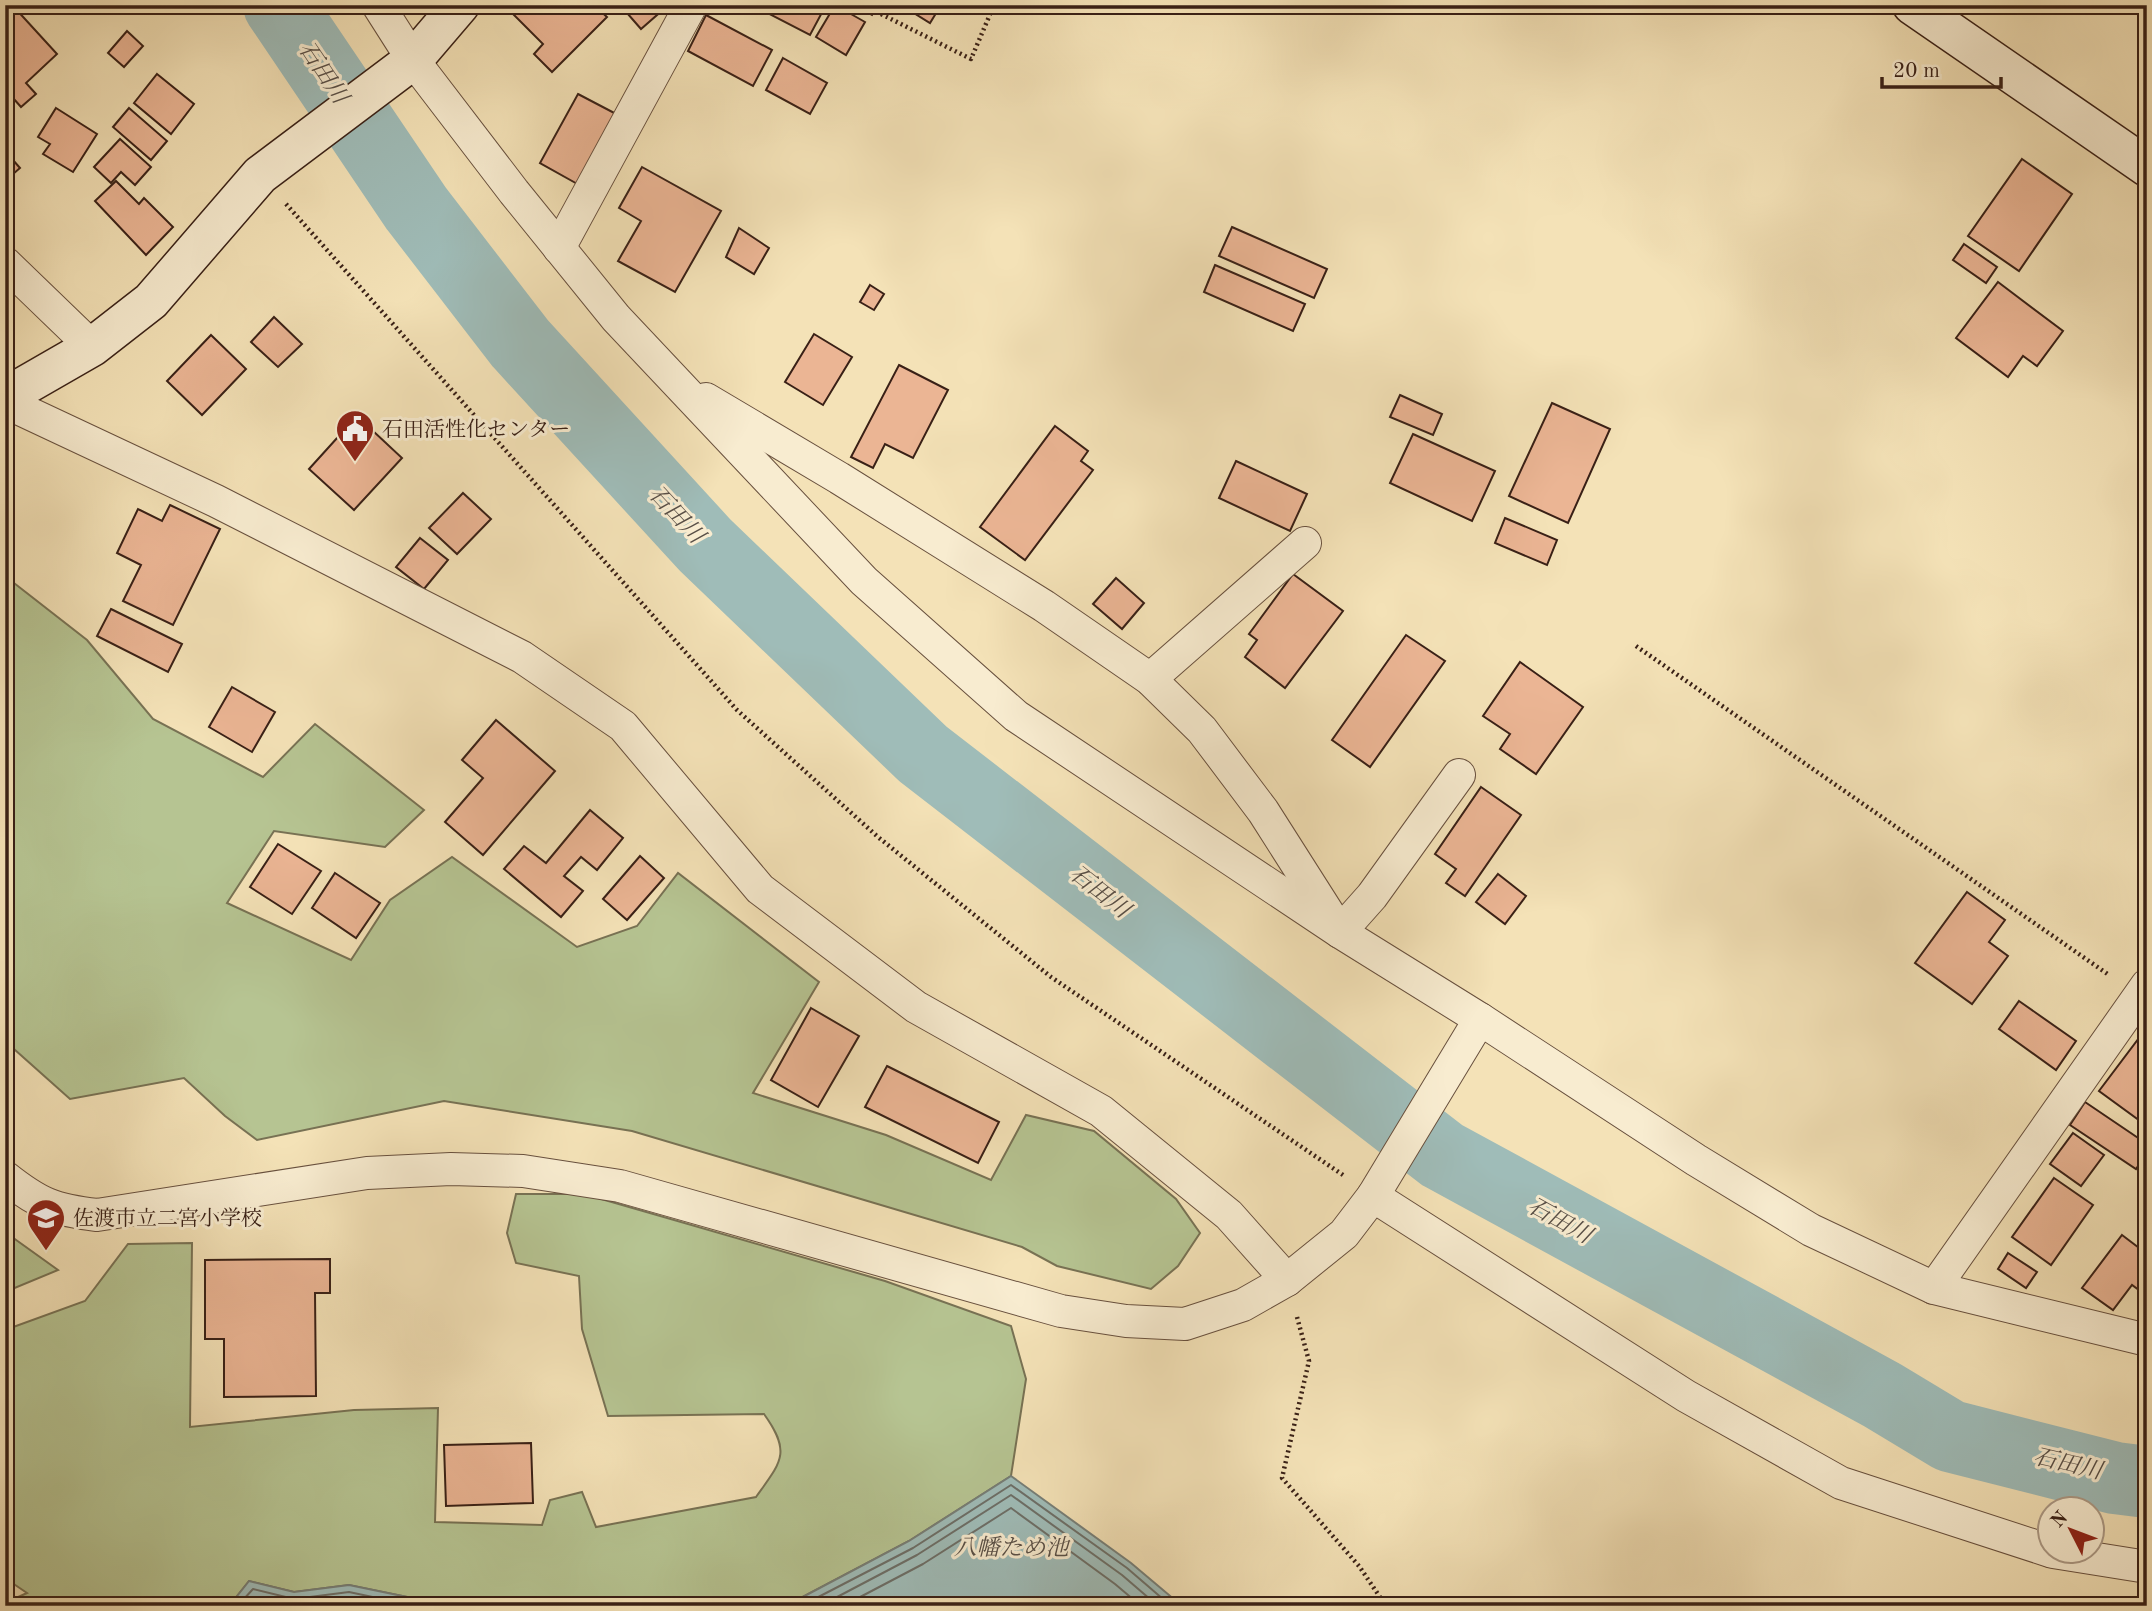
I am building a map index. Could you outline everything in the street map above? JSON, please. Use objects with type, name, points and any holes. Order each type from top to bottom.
[{"type":"street","points":[[378,5],[403,67],[616,318],[864,581],[1016,716],[1340,932],[1473,1031],[1811,1230],[1934,1288],[2147,1340]]},
{"type":"street","points":[[5,400],[92,347],[151,301],[268,168],[403,67],[460,5]]},
{"type":"street","points":[[559,248],[691,5]]},
{"type":"street","points":[[1912,5],[2147,167]]},
{"type":"street","points":[[5,263],[92,347]]},
{"type":"street","points":[[675,381],[839,478],[1044,606],[1150,679],[1202,730],[1248,791],[1340,932]]},
{"type":"street","points":[[5,400],[216,500],[522,657],[623,726],[760,888],[916,1007],[1101,1111],[1229,1215],[1287,1280]]},
{"type":"street","points":[[1150,679],[1304,543]]},
{"type":"street","points":[[1340,932],[1372,895],[1458,775]]},
{"type":"street","points":[[1934,1288],[2144,994]]},
{"type":"street","points":[[5,1177],[34,1200],[63,1211],[97,1215],[367,1173],[451,1169],[523,1171],[620,1186],[1061,1311],[1126,1321],[1185,1324],[1244,1306],[1287,1280],[1344,1234],[1379,1185],[1473,1031]]},
{"type":"street","points":[[1379,1185],[1685,1396],[1840,1483],[2036,1546]]},
{"type":"street","points":[[2106,1560],[2147,1567]]},
{"type":"path","points":[[881,14],[971,59],[994,5]]},
{"type":"path","points":[[268,168],[737,710],[878,836],[1051,977],[1379,1185]]},
{"type":"path","points":[[1636,646],[2144,994]]},
{"type":"path","points":[[1287,1280],[1310,1361],[1282,1478],[1359,1566],[1386,1606]]},
{"type":"green space","points":[[5,576],[87,640],[153,719],[263,777],[315,724],[424,810],[385,847],[274,831],[227,903],[351,960],[390,900],[452,857],[577,947],[637,926],[678,873],[819,982],[753,1093],[886,1135],[991,1180],[1026,1115],[1094,1131],[1176,1199],[1200,1233],[1178,1266],[1151,1289],[1057,1266],[1022,1247],[632,1131],[444,1101],[257,1140],[225,1116],[184,1078],[70,1099],[5,1041]]},
{"type":"green space","points":[[516,1194],[584,1194],[885,1281],[1011,1326],[1026,1379],[1011,1476],[909,1541],[797,1600],[778,1606],[589,1606],[564,1599],[451,1606],[349,1585],[294,1592],[249,1581],[234,1600],[236,1606],[5,1606],[5,1603],[27,1593],[5,1578],[5,1330],[85,1301],[128,1244],[192,1243],[190,1427],[354,1410],[438,1408],[435,1522],[542,1525],[550,1500],[582,1492],[596,1527],[756,1497],[772,1475],[780,1457],[778,1438],[764,1414],[608,1416],[582,1329],[579,1276],[516,1263],[507,1233]]},
{"type":"green space","points":[[5,1232],[58,1270],[5,1292]]},
{"type":"water","name":"八幡ため池","points":[[1011,1476],[1131,1563],[1182,1606],[778,1606],[797,1600],[909,1541]]},
{"type":"water","points":[[249,1581],[294,1592],[349,1585],[451,1606],[236,1606],[234,1600]]},
{"type":"water","points":[[564,1599],[589,1606],[451,1606]]},
{"type":"building","points":[[522,5],[594,5],[607,17],[552,72],[534,54],[543,44],[513,14]]},
{"type":"building","points":[[620,5],[663,5],[665,8],[641,29]]},
{"type":"building","points":[[752,5],[826,5],[810,35]]},
{"type":"building","points":[[835,5],[865,22],[846,55],[816,37]]},
{"type":"building","points":[[854,5],[878,5],[872,15]]},
{"type":"building","points":[[901,5],[941,5],[930,23]]},
{"type":"building","points":[[14,7],[57,54],[26,83],[36,94],[21,107],[13,98],[5,105],[5,15]]},
{"type":"building","points":[[706,15],[772,50],[753,86],[688,51]]},
{"type":"building","points":[[127,31],[143,46],[124,67],[108,53]]},
{"type":"building","points":[[783,58],[827,83],[810,114],[766,90]]},
{"type":"building","points":[[157,74],[194,104],[171,134],[134,103]]},
{"type":"building","points":[[578,94],[620,116],[581,186],[540,163]]},
{"type":"building","points":[[56,108],[97,134],[73,172],[43,154],[50,144],[38,137]]},
{"type":"building","points":[[129,108],[167,141],[151,160],[113,127]]},
{"type":"building","points":[[120,139],[151,167],[135,185],[121,172],[111,183],[94,167]]},
{"type":"building","points":[[5,151],[20,168],[5,181]]},
{"type":"building","points":[[2022,159],[2072,194],[2019,271],[1968,236]]},
{"type":"building","points":[[642,167],[721,211],[675,292],[618,261],[641,221],[619,208]]},
{"type":"building","points":[[116,181],[139,204],[144,198],[173,227],[146,255],[95,201]]},
{"type":"building","points":[[1232,227],[1327,269],[1314,298],[1219,256]]},
{"type":"building","points":[[739,228],[769,248],[754,274],[726,257]]},
{"type":"building","points":[[1964,244],[1997,267],[1986,283],[1953,260]]},
{"type":"building","points":[[1215,265],[1305,304],[1293,331],[1204,292]]},
{"type":"building","points":[[1998,282],[2063,331],[2037,366],[2023,356],[2008,377],[1956,338]]},
{"type":"building","points":[[870,285],[884,294],[874,310],[860,302]]},
{"type":"building","points":[[274,317],[302,344],[278,367],[251,342]]},
{"type":"building","points":[[814,334],[852,357],[823,405],[785,382]]},
{"type":"building","points":[[211,335],[246,369],[202,415],[167,381]]},
{"type":"building","points":[[899,365],[948,390],[913,458],[885,444],[873,468],[851,457]]},
{"type":"building","points":[[1400,395],[1442,414],[1433,435],[1390,417]]},
{"type":"building","points":[[1552,403],[1610,429],[1568,523],[1509,496]]},
{"type":"building","name":"石田活性化センター","points":[[357,416],[402,458],[354,510],[309,469]]},
{"type":"building","points":[[1055,426],[1088,451],[1081,461],[1093,470],[1025,560],[980,527]]},
{"type":"building","points":[[1413,434],[1495,471],[1472,521],[1390,483]]},
{"type":"building","points":[[1236,461],[1307,494],[1290,531],[1219,498]]},
{"type":"building","points":[[463,493],[491,519],[457,554],[429,528]]},
{"type":"building","points":[[170,505],[220,529],[173,625],[123,601],[141,565],[117,553],[138,509],[162,521]]},
{"type":"building","points":[[1505,518],[1557,540],[1547,565],[1495,543]]},
{"type":"building","points":[[420,538],[448,560],[424,589],[396,567]]},
{"type":"building","points":[[1293,574],[1343,611],[1285,688],[1245,657],[1257,640],[1249,634]]},
{"type":"building","points":[[1116,578],[1144,603],[1122,629],[1093,604]]},
{"type":"building","points":[[111,609],[182,644],[168,672],[97,636]]},
{"type":"building","points":[[1406,635],[1445,661],[1370,767],[1332,740]]},
{"type":"building","points":[[1520,662],[1583,707],[1536,774],[1500,749],[1510,734],[1483,716]]},
{"type":"building","points":[[232,687],[275,712],[252,752],[209,727]]},
{"type":"building","points":[[496,720],[555,771],[483,855],[445,822],[483,778],[462,760]]},
{"type":"building","points":[[1481,787],[1521,815],[1465,896],[1446,883],[1456,869],[1435,854]]},
{"type":"building","points":[[590,810],[623,838],[597,870],[581,857],[564,876],[583,891],[561,917],[504,869],[524,846],[546,863]]},
{"type":"building","points":[[278,844],[321,871],[292,914],[250,887]]},
{"type":"building","points":[[640,856],[664,878],[627,920],[603,899]]},
{"type":"building","points":[[335,873],[380,903],[356,938],[312,908]]},
{"type":"building","points":[[1498,874],[1526,896],[1505,924],[1476,902]]},
{"type":"building","points":[[1967,892],[2005,920],[1989,942],[2008,956],[1972,1004],[1915,963]]},
{"type":"building","points":[[2019,1001],[2076,1041],[2056,1070],[1999,1029]]},
{"type":"building","points":[[811,1008],[859,1036],[818,1107],[771,1080]]},
{"type":"building","points":[[2145,1030],[2147,1032],[2147,1126],[2099,1091]]},
{"type":"building","points":[[5,1064],[12,1069],[5,1080]]},
{"type":"building","points":[[887,1066],[999,1122],[978,1163],[865,1107]]},
{"type":"building","points":[[2085,1102],[2147,1144],[2147,1153],[2136,1169],[2070,1125]]},
{"type":"building","points":[[2073,1133],[2104,1155],[2081,1186],[2050,1164]]},
{"type":"building","points":[[2054,1178],[2093,1205],[2051,1265],[2012,1237]]},
{"type":"building","points":[[2122,1235],[2147,1254],[2147,1296],[2132,1285],[2113,1310],[2082,1288]]},
{"type":"building","points":[[2008,1253],[2037,1272],[2026,1288],[1998,1269]]},
{"type":"building","points":[[330,1259],[330,1293],[315,1293],[316,1396],[224,1397],[224,1339],[205,1339],[205,1260]]},
{"type":"building","points":[[531,1443],[533,1503],[446,1506],[444,1445]]},
{"type":"waterway","name":"石田川","points":[[279,5],[416,208],[520,343],[705,545],[923,754],[1442,1155],[1882,1395],[1950,1436],[2115,1478],[2147,1482]]},
{"type":"place","name":"石田活性化センター","points":[[355,463]]},
{"type":"place","name":"佐渡市立二宮小学校","points":[[46,1252]]}]
